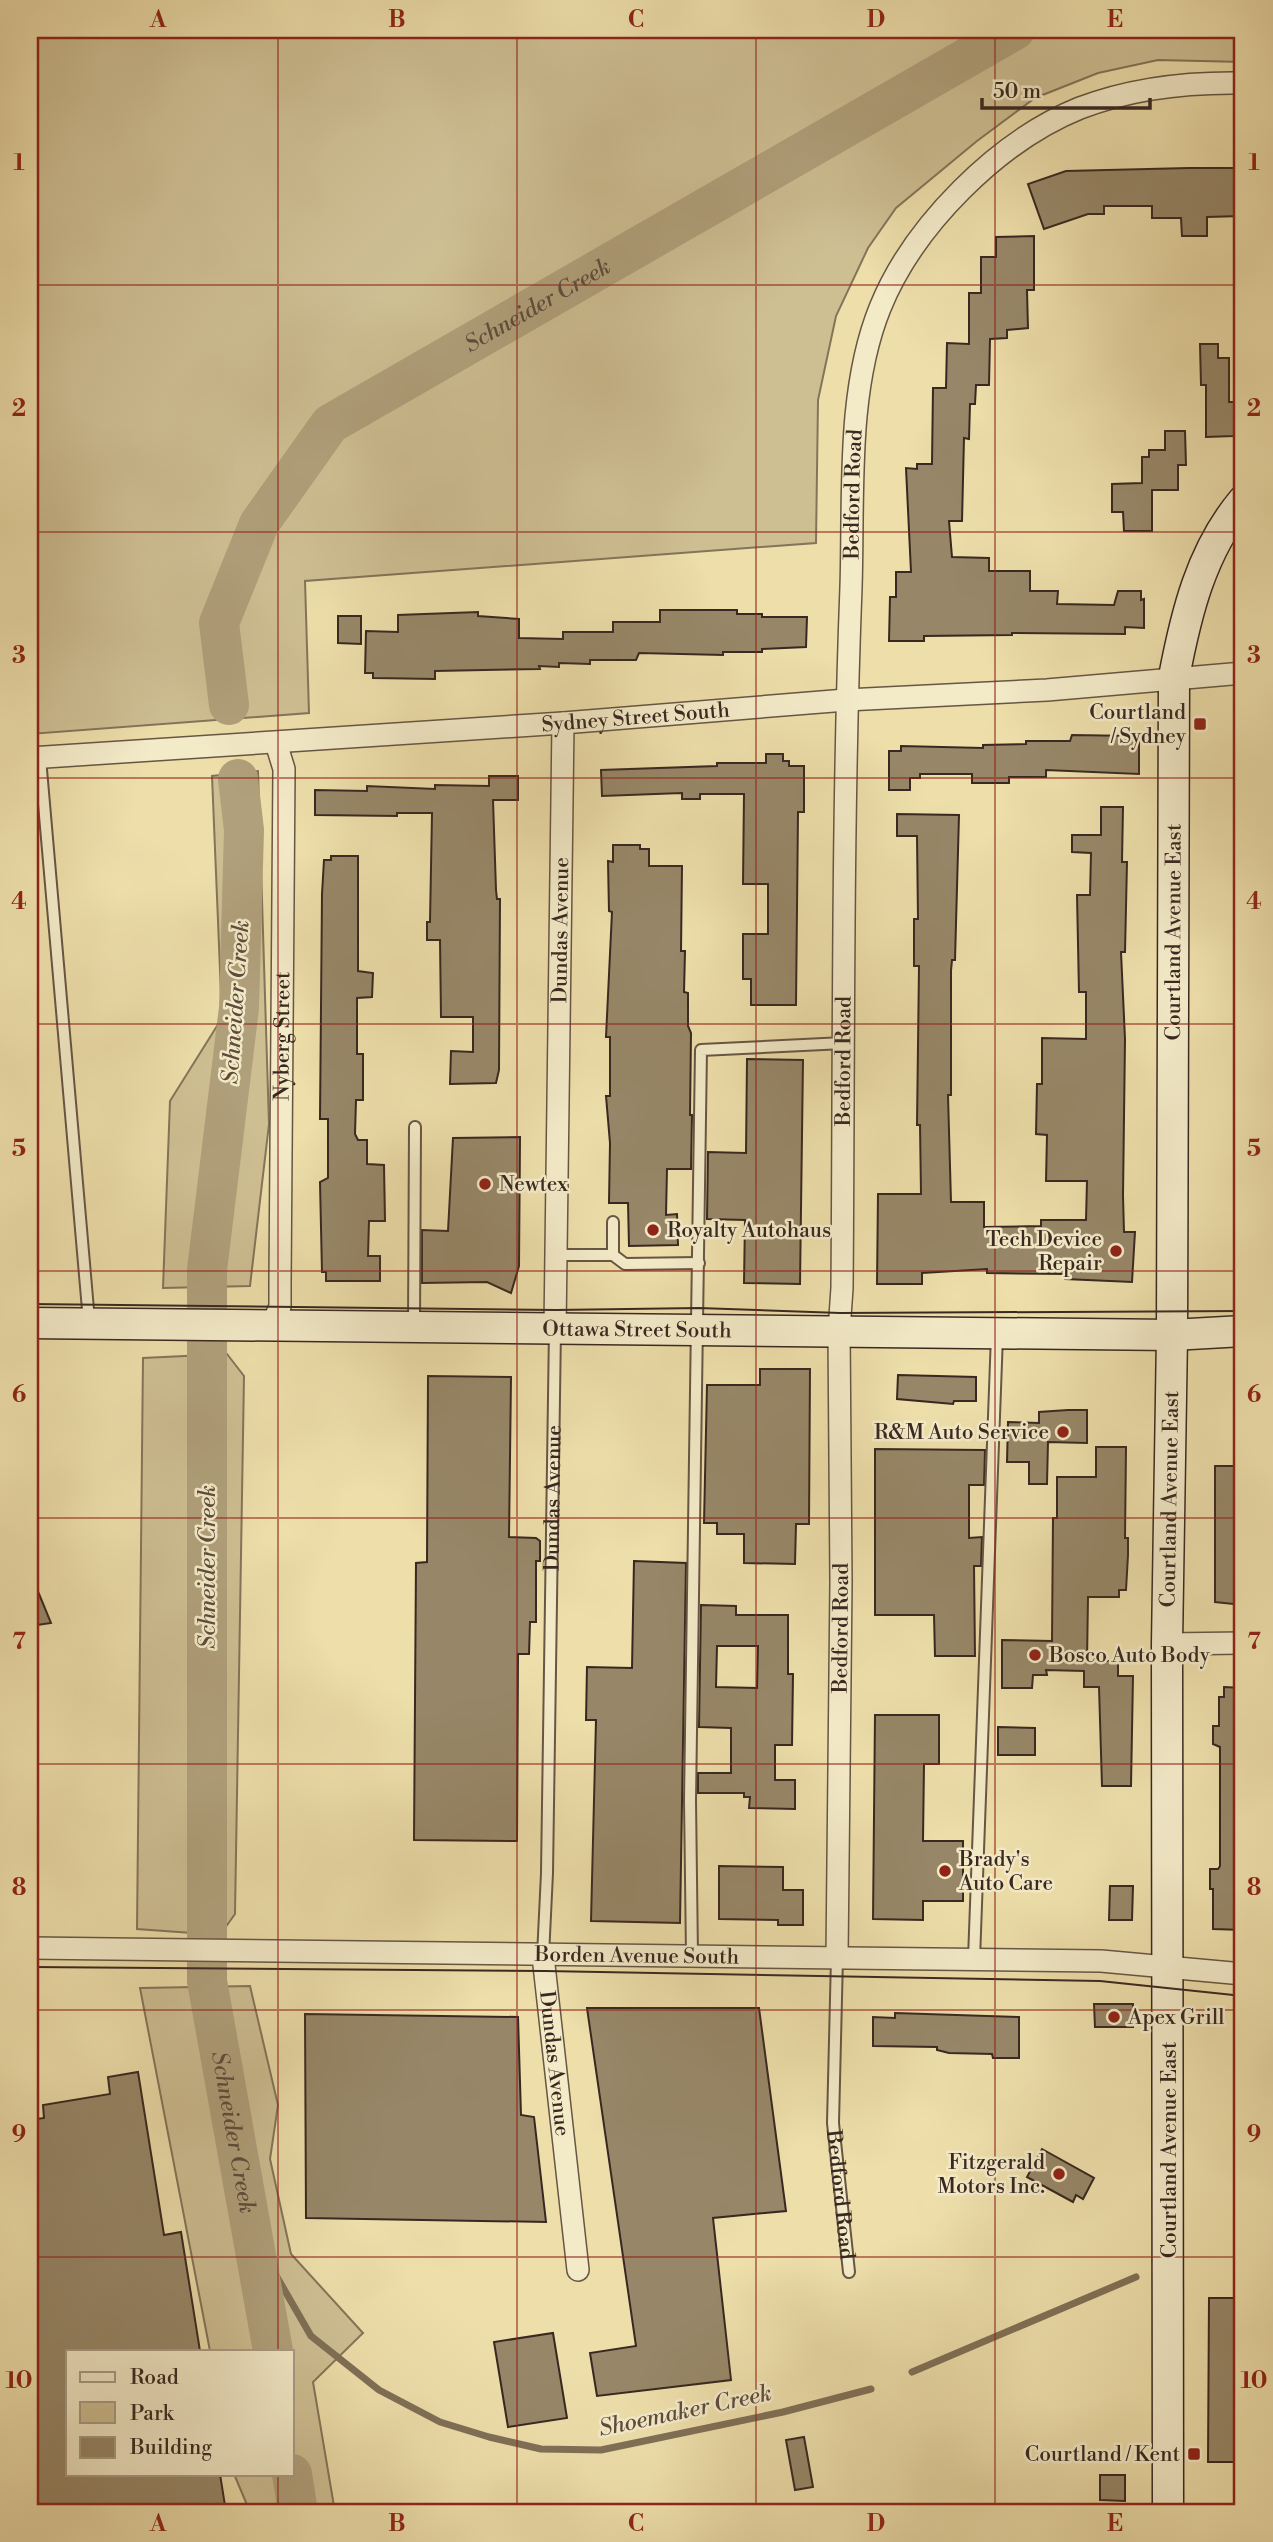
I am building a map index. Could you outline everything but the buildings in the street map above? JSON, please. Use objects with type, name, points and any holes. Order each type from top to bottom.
[{"type":"main road","name":"Courtland Avenue East","points":[[1168,2512],[1167,1644],[1172,1335],[1174,677],[1193,593],[1211,551],[1243,501]]},
{"type":"main road","name":"Ottawa Street South","points":[[30,1323],[270,1328],[699,1329],[1172,1335],[1243,1331]]},
{"type":"street","name":"Bedford Road","points":[[837,1957],[841,1595],[839,1331],[846,700],[858,398],[867,344],[881,305],[906,259],[934,219],[978,173],[1031,135],[1080,108],[1156,87],[1202,82],[1243,83]]},
{"type":"street","name":"Sydney Street South","points":[[35,758],[563,723],[846,700],[1047,690],[1243,673]]},
{"type":"street","name":"Dundas Avenue","points":[[555,1329],[563,723]]},
{"type":"street","name":"Nyberg Street","points":[[270,1328],[280,1307],[284,769],[276,743]]},
{"type":"street","points":[[1167,1644],[1243,1643]]},
{"type":"street","name":"Borden Avenue South","points":[[30,1948],[1101,1961],[1243,1974]]},
{"type":"street","name":"Dundas Avenue","points":[[543,1956],[578,2270]]},
{"type":"lane","points":[[35,758],[89,1324]]},
{"type":"lane","points":[[692,1956],[690,1800],[701,1050],[844,1043]]},
{"type":"lane","points":[[414,1328],[415,1127]]},
{"type":"lane","points":[[613,1255],[614,1222]]},
{"type":"lane","points":[[556,1255],[613,1255],[625,1264],[699,1263]]},
{"type":"lane","name":"Dundas Avenue","points":[[543,1956],[547,1874],[555,1329]]},
{"type":"lane","points":[[974,1959],[997,1332]]},
{"type":"lane","name":"Bedford Road","points":[[837,1957],[833,2123],[849,2272]]},
{"type":"green space","points":[[30,30],[1243,30],[1243,62],[1158,60],[1098,73],[1035,98],[977,141],[896,208],[868,248],[836,316],[818,400],[816,543],[305,581],[309,713],[30,734]]},
{"type":"green space","points":[[258,771],[269,1124],[250,1286],[163,1288],[170,1101],[222,1018],[212,776]]},
{"type":"green space","points":[[227,1354],[244,1376],[235,1914],[220,1935],[137,1929],[143,1358]]},
{"type":"green space","points":[[250,1986],[278,2105],[270,2159],[291,2254],[363,2333],[313,2382],[335,2512],[250,2512],[235,2476],[294,2476],[294,2350],[210,2350],[140,1988]]},
{"type":"waterway","name":"Schneider Creek","points":[[229,705],[219,623],[259,524],[330,424],[1015,30]]},
{"type":"waterway","name":"Schneider Creek","points":[[238,779],[244,830],[239,1008],[207,1270],[207,1981],[273,2350]]},
{"type":"waterway","name":"Shoemaker Creek","points":[[255,2239],[311,2336],[379,2390],[440,2422],[489,2437],[541,2449],[601,2450],[783,2412],[871,2389]]},
{"type":"waterway","name":"Shoemaker Creek","points":[[912,2372],[1136,2277]]},
{"type":"waterway","name":"Schneider Creek","points":[[292,2476],[298,2512]]},
{"type":"tram line","points":[[30,1304],[556,1310],[699,1308],[840,1313],[1243,1311]]},
{"type":"tram line","points":[[30,1967],[545,1971],[1100,1981],[1243,1996]]},
{"type":"place","name":"Courtland / Sydney","points":[[1200,724]]},
{"type":"place","name":"Newtex","points":[[485,1184]]},
{"type":"place","name":"Royalty Autohaus","points":[[653,1230]]},
{"type":"place","name":"Tech Device Repair","points":[[1116,1251]]},
{"type":"place","name":"R&M Auto Service","points":[[1063,1432]]},
{"type":"place","name":"Bosco Auto Body","points":[[1035,1655]]},
{"type":"place","name":"Brady's Auto Care","points":[[945,1871]]},
{"type":"place","name":"Apex Grill","points":[[1114,2017]]},
{"type":"place","name":"Fitzgerald Motors Inc.","points":[[1059,2174]]},
{"type":"place","name":"Courtland / Kent","points":[[1194,2454]]}]
